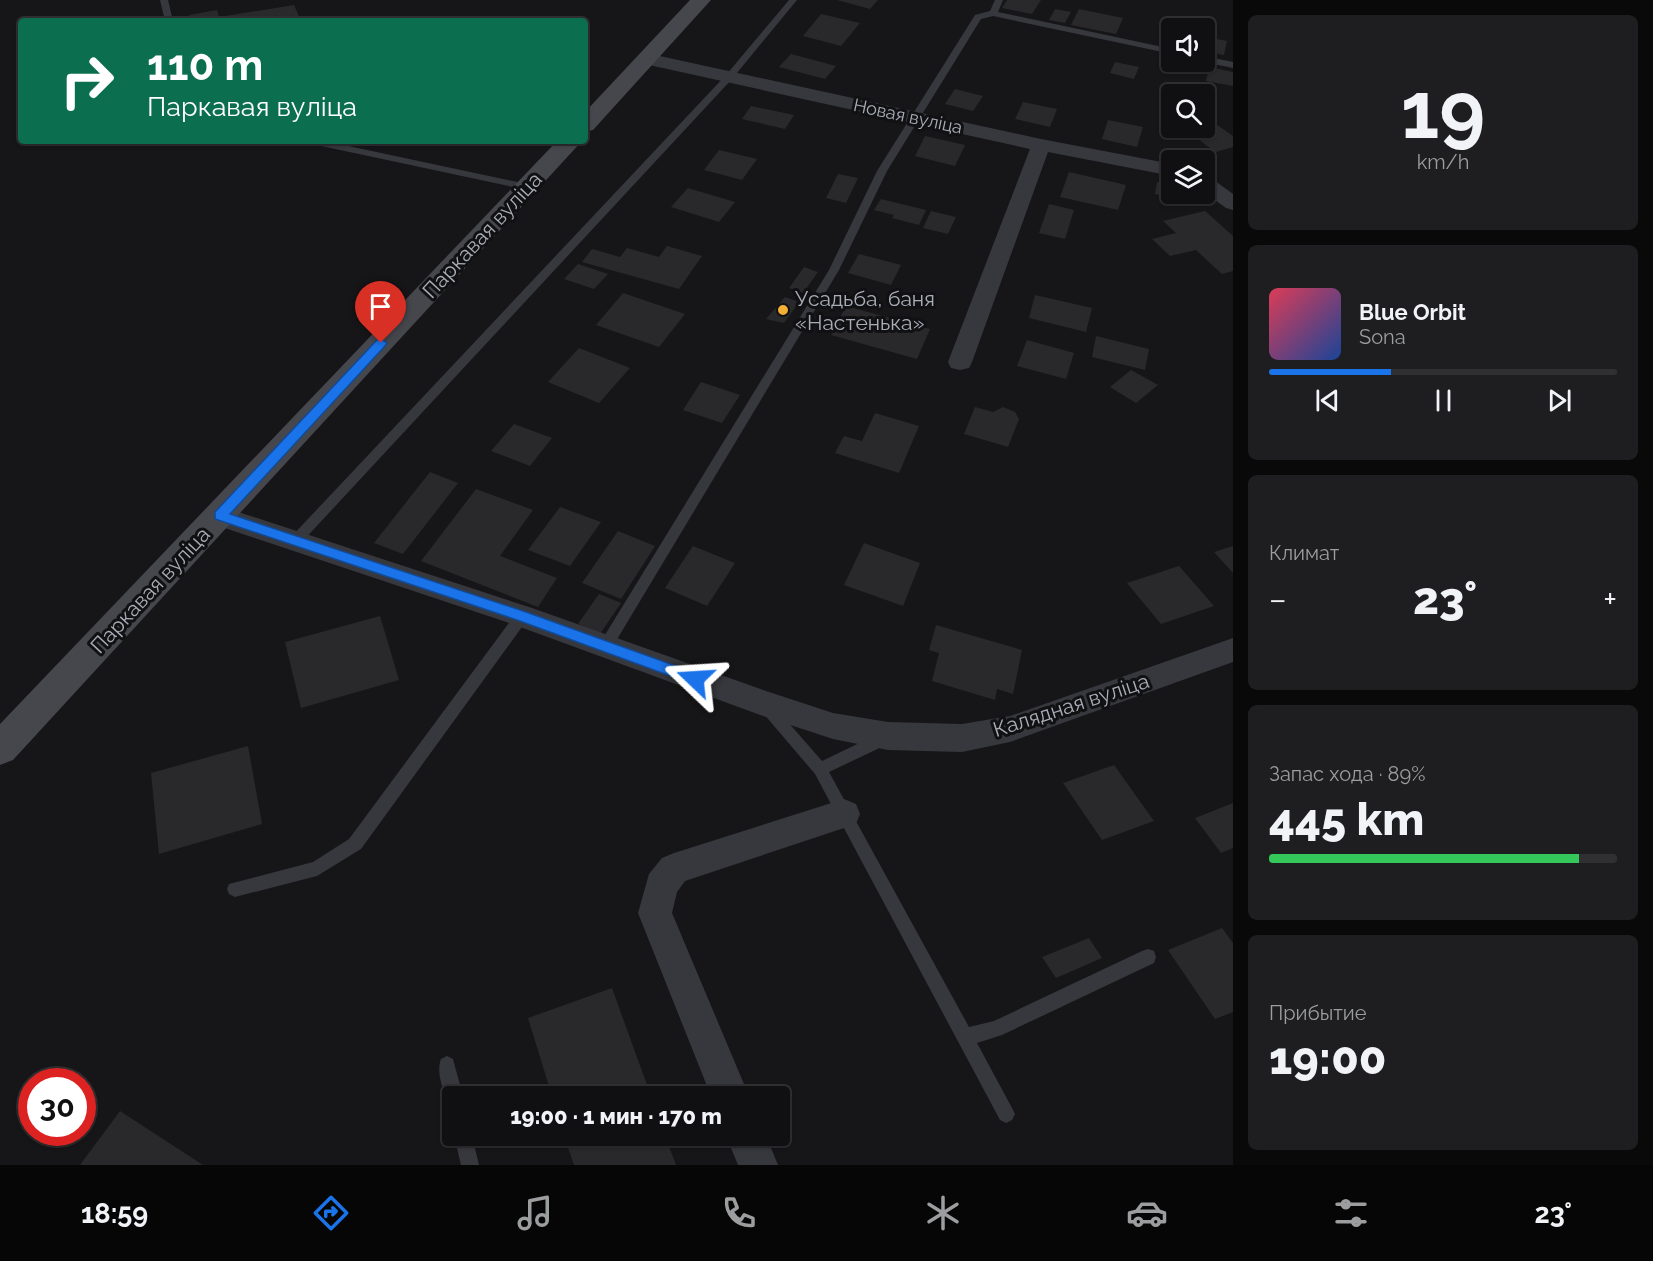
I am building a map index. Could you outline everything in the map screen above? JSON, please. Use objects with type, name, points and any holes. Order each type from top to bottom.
[{"type":"main road","points":[[588,122],[701,0]]},
{"type":"main road","name":"Паркавая вуліца","points":[[0,749],[567,144]]},
{"type":"street","name":"Новая вуліца","points":[[646,59],[1041,145],[1161,168]]},
{"type":"street","points":[[960,362],[1041,145]]},
{"type":"street","points":[[1215,190],[1233,204]]},
{"type":"street","name":"Калядная вуліца","points":[[220,516],[522,616],[763,703],[833,726],[888,736],[962,738],[1010,729],[1233,650]]},
{"type":"street","points":[[726,1086],[655,914],[662,885],[674,868],[844,814]]},
{"type":"street","points":[[750,1146],[758,1165]]},
{"type":"lane","points":[[164,0],[168,18]]},
{"type":"lane","points":[[296,540],[729,77],[793,0]]},
{"type":"lane","points":[[993,13],[999,0]]},
{"type":"lane","points":[[605,647],[834,270],[854,222],[914,117],[978,16],[993,13],[1161,49]]},
{"type":"lane","points":[[1215,61],[1233,65]]},
{"type":"lane","points":[[326,144],[527,187]]},
{"type":"lane","points":[[235,890],[317,869],[355,844],[522,616]]},
{"type":"lane","points":[[763,703],[820,769],[1006,1114]]},
{"type":"lane","points":[[820,769],[888,736]]},
{"type":"lane","points":[[964,1037],[996,1029],[1148,957]]},
{"type":"lane","points":[[447,1065],[452,1086]]},
{"type":"lane","points":[[465,1146],[470,1165]]},
{"type":"building","points":[[837,0],[878,0],[870,9]]},
{"type":"building","points":[[1007,0],[1041,0],[1032,14],[1002,8]]},
{"type":"building","points":[[294,5],[300,18],[190,18],[189,15],[217,10],[219,17]]},
{"type":"building","points":[[1055,9],[1071,12],[1065,23],[1049,20]]},
{"type":"building","points":[[1079,9],[1123,18],[1116,34],[1071,25]]},
{"type":"building","points":[[821,14],[860,23],[841,46],[803,36]]},
{"type":"building","points":[[1215,39],[1227,41],[1224,55],[1215,53]]},
{"type":"building","points":[[791,54],[836,66],[825,79],[779,67]]},
{"type":"building","points":[[1115,62],[1139,67],[1134,79],[1110,73]]},
{"type":"building","points":[[1215,68],[1233,72],[1233,86],[1206,81],[1208,72],[1215,72]]},
{"type":"building","points":[[955,89],[983,96],[973,111],[945,104]]},
{"type":"building","points":[[1023,102],[1057,109],[1050,127],[1015,119]]},
{"type":"building","points":[[751,106],[794,115],[785,129],[742,119]]},
{"type":"building","points":[[1108,120],[1143,127],[1137,147],[1102,139]]},
{"type":"building","points":[[1215,123],[1233,136],[1233,147],[1216,152],[1196,138],[1215,138]]},
{"type":"building","points":[[925,136],[965,145],[955,166],[915,156]]},
{"type":"building","points":[[719,150],[757,159],[742,180],[704,170]]},
{"type":"building","points":[[1069,172],[1126,185],[1118,210],[1060,197]]},
{"type":"building","points":[[838,174],[858,178],[846,203],[826,198]]},
{"type":"building","points":[[1157,182],[1161,183],[1161,195],[1155,194]]},
{"type":"building","points":[[688,188],[735,202],[719,222],[671,207]]},
{"type":"building","points":[[881,199],[926,210],[919,225],[892,218],[894,215],[874,210]]},
{"type":"building","points":[[1049,204],[1074,210],[1065,239],[1039,233]]},
{"type":"building","points":[[931,211],[956,217],[948,234],[923,228]]},
{"type":"building","points":[[1205,211],[1233,236],[1233,271],[1222,274],[1196,250],[1170,256],[1152,239],[1176,233],[1163,221]]},
{"type":"building","points":[[667,246],[702,256],[679,289],[582,262],[592,249],[620,257],[627,248],[659,257]]},
{"type":"building","points":[[859,254],[901,265],[891,285],[848,273]]},
{"type":"building","points":[[578,264],[608,274],[594,289],[564,279]]},
{"type":"building","points":[[804,267],[818,272],[803,293],[789,288]]},
{"type":"building","points":[[623,293],[685,314],[659,347],[596,325]]},
{"type":"building","points":[[1035,295],[1092,308],[1086,332],[1029,318]]},
{"type":"building","name":"Усадьба, баня «Настенька»","points":[[785,297],[799,302],[784,323],[766,319]]},
{"type":"building","points":[[846,306],[930,329],[917,359],[831,335]]},
{"type":"building","points":[[1096,336],[1149,349],[1145,370],[1092,357]]},
{"type":"building","points":[[1027,340],[1074,353],[1066,379],[1017,366]]},
{"type":"building","points":[[579,348],[630,368],[599,403],[548,382]]},
{"type":"building","points":[[1131,370],[1158,385],[1136,403],[1110,387]]},
{"type":"building","points":[[701,382],[740,395],[722,423],[683,410]]},
{"type":"building","points":[[975,407],[993,412],[1003,407],[1015,412],[1019,419],[1008,447],[964,434]]},
{"type":"building","points":[[875,413],[919,426],[899,473],[835,453],[844,436],[862,441]]},
{"type":"building","points":[[514,424],[552,438],[530,466],[491,451]]},
{"type":"building","points":[[430,472],[458,483],[403,554],[374,543]]},
{"type":"building","points":[[476,489],[533,510],[500,556],[557,578],[538,607],[421,561]]},
{"type":"building","points":[[560,507],[601,522],[570,566],[528,550]]},
{"type":"building","points":[[618,531],[655,546],[621,599],[582,583]]},
{"type":"building","points":[[864,543],[920,563],[903,606],[844,585]]},
{"type":"building","points":[[693,546],[735,563],[707,606],[665,588]]},
{"type":"building","points":[[1233,546],[1233,573],[1214,552]]},
{"type":"building","points":[[1179,566],[1214,606],[1161,624],[1127,583]]},
{"type":"building","points":[[599,594],[621,603],[600,634],[578,624]]},
{"type":"building","points":[[380,616],[399,680],[301,708],[285,642]]},
{"type":"building","points":[[936,625],[1022,650],[1013,694],[997,689],[995,700],[932,681],[939,653],[929,650]]},
{"type":"building","points":[[248,746],[262,824],[159,854],[151,773]]},
{"type":"building","points":[[1114,765],[1154,821],[1102,840],[1063,783]]},
{"type":"building","points":[[1233,803],[1233,848],[1221,853],[1195,818]]},
{"type":"building","points":[[1222,928],[1233,943],[1233,1012],[1215,1019],[1168,950]]},
{"type":"building","points":[[1089,938],[1102,958],[1056,978],[1042,957]]},
{"type":"building","points":[[612,988],[647,1086],[549,1086],[528,1018]]},
{"type":"building","points":[[120,1111],[203,1165],[80,1165]]},
{"type":"building","points":[[567,1146],[669,1146],[676,1165],[574,1165]]},
{"type":"place","name":"Усадьба, баня «Настенька»","points":[[783,310]]},
{"type":"route","points":[[381,343],[220,516],[522,616],[695,679]]}]
